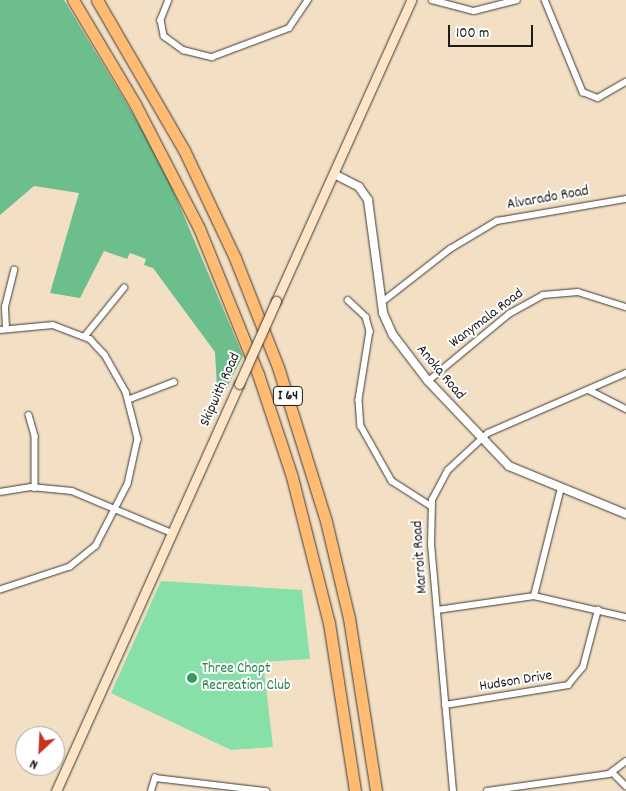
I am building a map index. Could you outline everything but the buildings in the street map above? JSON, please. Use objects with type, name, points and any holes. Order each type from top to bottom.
[{"type":"highway","name":"I 64","points":[[73,0],[135,104],[199,228],[258,374],[292,477],[325,605],[355,791]]},
{"type":"highway","name":"I 64","points":[[97,0],[184,150],[235,258],[278,367],[314,480],[349,618],[376,791]]},
{"type":"main road","name":"Skipwith Road","points":[[56,791],[411,0]]},
{"type":"street","points":[[169,0],[161,25],[168,40],[189,52],[214,56],[289,28],[308,0]]},
{"type":"street","points":[[432,0],[474,12],[517,0]]},
{"type":"street","points":[[545,0],[570,68],[590,97],[603,96],[626,82]]},
{"type":"street","name":"Anoka Road","points":[[334,174],[351,181],[368,200],[381,303],[393,335],[428,381],[481,441],[520,472],[626,514]]},
{"type":"street","name":"Alvarado Road","points":[[381,303],[450,249],[497,220],[626,198]]},
{"type":"street","points":[[0,590],[80,561],[106,534],[137,453],[130,400],[105,355],[85,336],[53,325],[3,329],[5,307],[14,270]]},
{"type":"street","points":[[85,336],[124,288]]},
{"type":"street","name":"Wanymala Road","points":[[428,381],[509,314],[543,295],[578,292],[626,307]]},
{"type":"street","points":[[348,300],[366,317],[370,331],[359,400],[361,426],[392,482],[431,506]]},
{"type":"street","name":"Marroit Road","points":[[454,791],[437,610],[431,506],[448,470],[488,433],[626,373]]},
{"type":"street","points":[[130,400],[174,382]]},
{"type":"street","points":[[589,390],[626,409]]},
{"type":"street","points":[[29,415],[35,436],[35,488]]},
{"type":"street","points":[[0,492],[35,488],[72,491],[117,508],[172,533]]},
{"type":"street","points":[[534,596],[561,488]]},
{"type":"street","points":[[437,610],[534,596],[626,617]]},
{"type":"street","name":"Hudson Drive","points":[[446,705],[568,685],[583,668],[598,610]]},
{"type":"street","points":[[487,791],[612,772],[626,761]]},
{"type":"street","points":[[612,772],[626,786]]},
{"type":"street","points":[[151,791],[155,778],[226,789],[263,789]]},
{"type":"green space","points":[[0,0],[64,0],[160,159],[243,356],[218,405],[215,352],[153,268],[144,265],[146,259],[130,253],[127,259],[104,251],[80,298],[50,293],[79,193],[34,186],[0,215]]},
{"type":"green space","name":"Three Chopt Recreation Club","points":[[161,581],[302,590],[310,659],[263,662],[273,747],[231,750],[111,693]]},
{"type":"place","name":"Three Chopt Recreation Club","points":[[192,678]]}]
